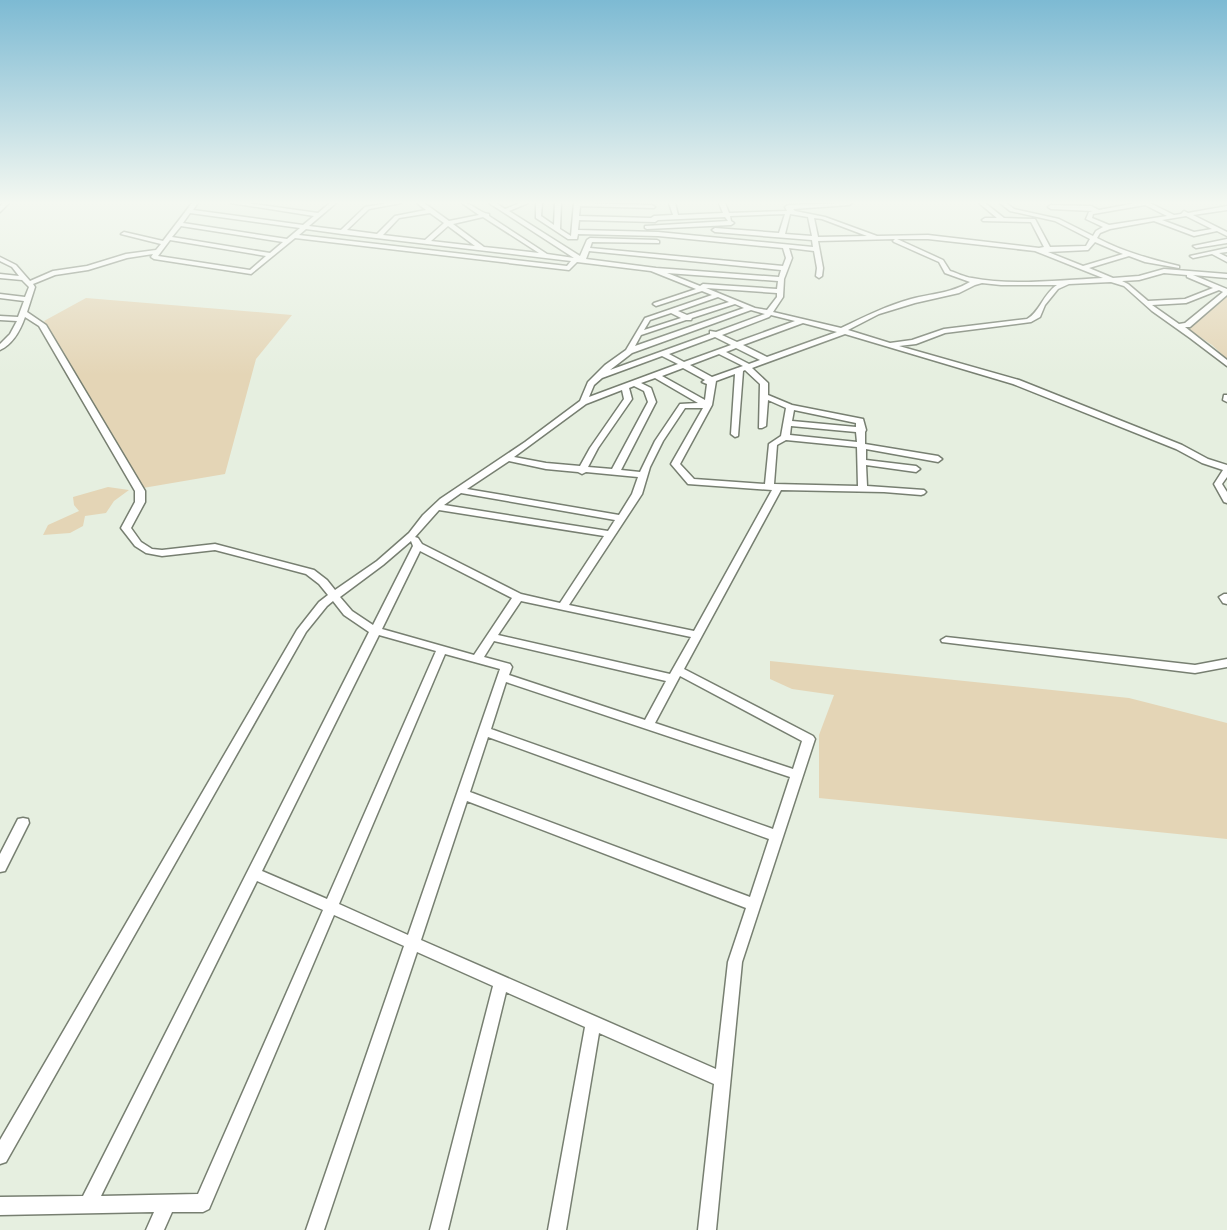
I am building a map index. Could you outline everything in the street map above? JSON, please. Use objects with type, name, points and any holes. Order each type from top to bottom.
[{"type":"street","points":[[0,348],[19,329],[32,287],[14,266],[3,260]]},
{"type":"street","points":[[0,276],[28,281],[53,273],[88,268],[112,260]]},
{"type":"street","points":[[176,260],[251,272],[265,260]]},
{"type":"street","points":[[504,260],[569,268],[578,260]]},
{"type":"street","points":[[582,260],[658,270],[780,279]]},
{"type":"street","points":[[657,260],[658,270]]},
{"type":"street","points":[[696,260],[784,268]]},
{"type":"street","points":[[599,376],[767,315],[780,297],[780,279],[788,260]]},
{"type":"street","points":[[818,260],[819,276]]},
{"type":"street","points":[[940,260],[945,270],[955,276],[983,282]]},
{"type":"street","points":[[1063,260],[1126,285],[1227,364]]},
{"type":"street","points":[[1081,268],[1108,260]]},
{"type":"street","points":[[1142,260],[1150,269],[1150,275]]},
{"type":"street","points":[[1148,260],[1174,266],[1194,274]]},
{"type":"street","points":[[658,270],[751,308],[843,331],[1016,382],[1179,447],[1205,461],[1227,469],[1218,484],[1227,501]]},
{"type":"street","points":[[709,381],[843,331],[877,313],[913,301],[957,292],[973,283],[1047,284],[1150,275],[1164,271],[1227,276]]},
{"type":"street","points":[[1178,326],[1187,325],[1227,291],[1184,273]]},
{"type":"street","points":[[888,345],[913,342],[944,331],[1029,321],[1038,316],[1042,305],[1056,288],[1068,282]]},
{"type":"street","points":[[656,304],[698,287],[780,291]]},
{"type":"street","points":[[1147,303],[1186,301],[1219,288]]},
{"type":"street","points":[[629,351],[647,319],[718,295]]},
{"type":"street","points":[[0,296],[27,299]]},
{"type":"street","points":[[638,334],[735,302]]},
{"type":"street","points":[[583,402],[591,384],[629,351],[751,308]]},
{"type":"street","points":[[672,311],[766,360]]},
{"type":"street","points":[[0,318],[22,316],[42,325],[140,491],[140,502],[126,528],[138,544],[149,551],[162,553],[215,547],[310,572],[322,582],[348,614],[375,631],[507,667],[315,1230]]},
{"type":"street","points":[[88,1204],[375,631],[415,541],[437,507],[566,417],[583,402],[802,321]]},
{"type":"street","points":[[0,340],[9,341]]},
{"type":"street","points":[[719,351],[764,383],[762,426]]},
{"type":"street","points":[[662,353],[709,381]]},
{"type":"street","points":[[735,434],[745,368]]},
{"type":"street","points":[[655,375],[708,405]]},
{"type":"street","points":[[709,381],[708,405],[675,464],[692,482],[921,492]]},
{"type":"street","points":[[582,471],[594,448],[628,399],[630,385]]},
{"type":"street","points":[[616,471],[652,402],[648,390],[630,385]]},
{"type":"street","points":[[764,396],[790,407],[860,421],[863,489]]},
{"type":"street","points":[[563,606],[637,494],[659,441],[683,406],[708,405]]},
{"type":"street","points":[[785,437],[790,407]]},
{"type":"street","points":[[788,423],[862,430]]},
{"type":"street","points":[[648,726],[698,635],[773,487],[773,444],[785,437],[861,445],[938,459]]},
{"type":"street","points":[[507,458],[582,471],[616,471],[644,475]]},
{"type":"street","points":[[862,462],[916,468]]},
{"type":"street","points":[[459,490],[621,518]]},
{"type":"street","points":[[437,507],[610,534]]},
{"type":"street","points":[[0,1156],[302,630],[332,596],[415,541]]},
{"type":"street","points":[[415,541],[518,597],[698,635]]},
{"type":"street","points":[[477,659],[518,597]]},
{"type":"street","points":[[1227,597],[1224,597],[1227,602]]},
{"type":"street","points":[[491,637],[676,674],[809,739],[735,962],[707,1230]]},
{"type":"street","points":[[946,640],[1195,669],[1227,663]]},
{"type":"street","points":[[0,1206],[203,1203],[442,649]]},
{"type":"street","points":[[503,677],[797,775]]},
{"type":"street","points":[[484,731],[777,836]]},
{"type":"street","points":[[463,794],[754,905]]},
{"type":"street","points":[[0,867],[23,823]]},
{"type":"street","points":[[254,873],[722,1080]]},
{"type":"street","points":[[439,1230],[501,982]]},
{"type":"street","points":[[557,1230],[594,1023]]},
{"type":"street","points":[[156,1230],[167,1204]]},
{"type":"shaded area","points":[[1227,294],[1227,359],[1212,345],[1185,327],[1189,327]]},
{"type":"shaded area","points":[[86,298],[292,315],[256,359],[225,474],[143,488],[44,321]]},
{"type":"shaded area","points":[[108,487],[129,490],[114,501],[106,513],[85,516],[83,526],[70,533],[43,535],[48,525],[79,511],[74,505],[73,497]]},
{"type":"shaded area","points":[[770,661],[1129,698],[1227,723],[1227,839],[819,798],[819,735],[834,695],[792,689],[770,679]]}]
